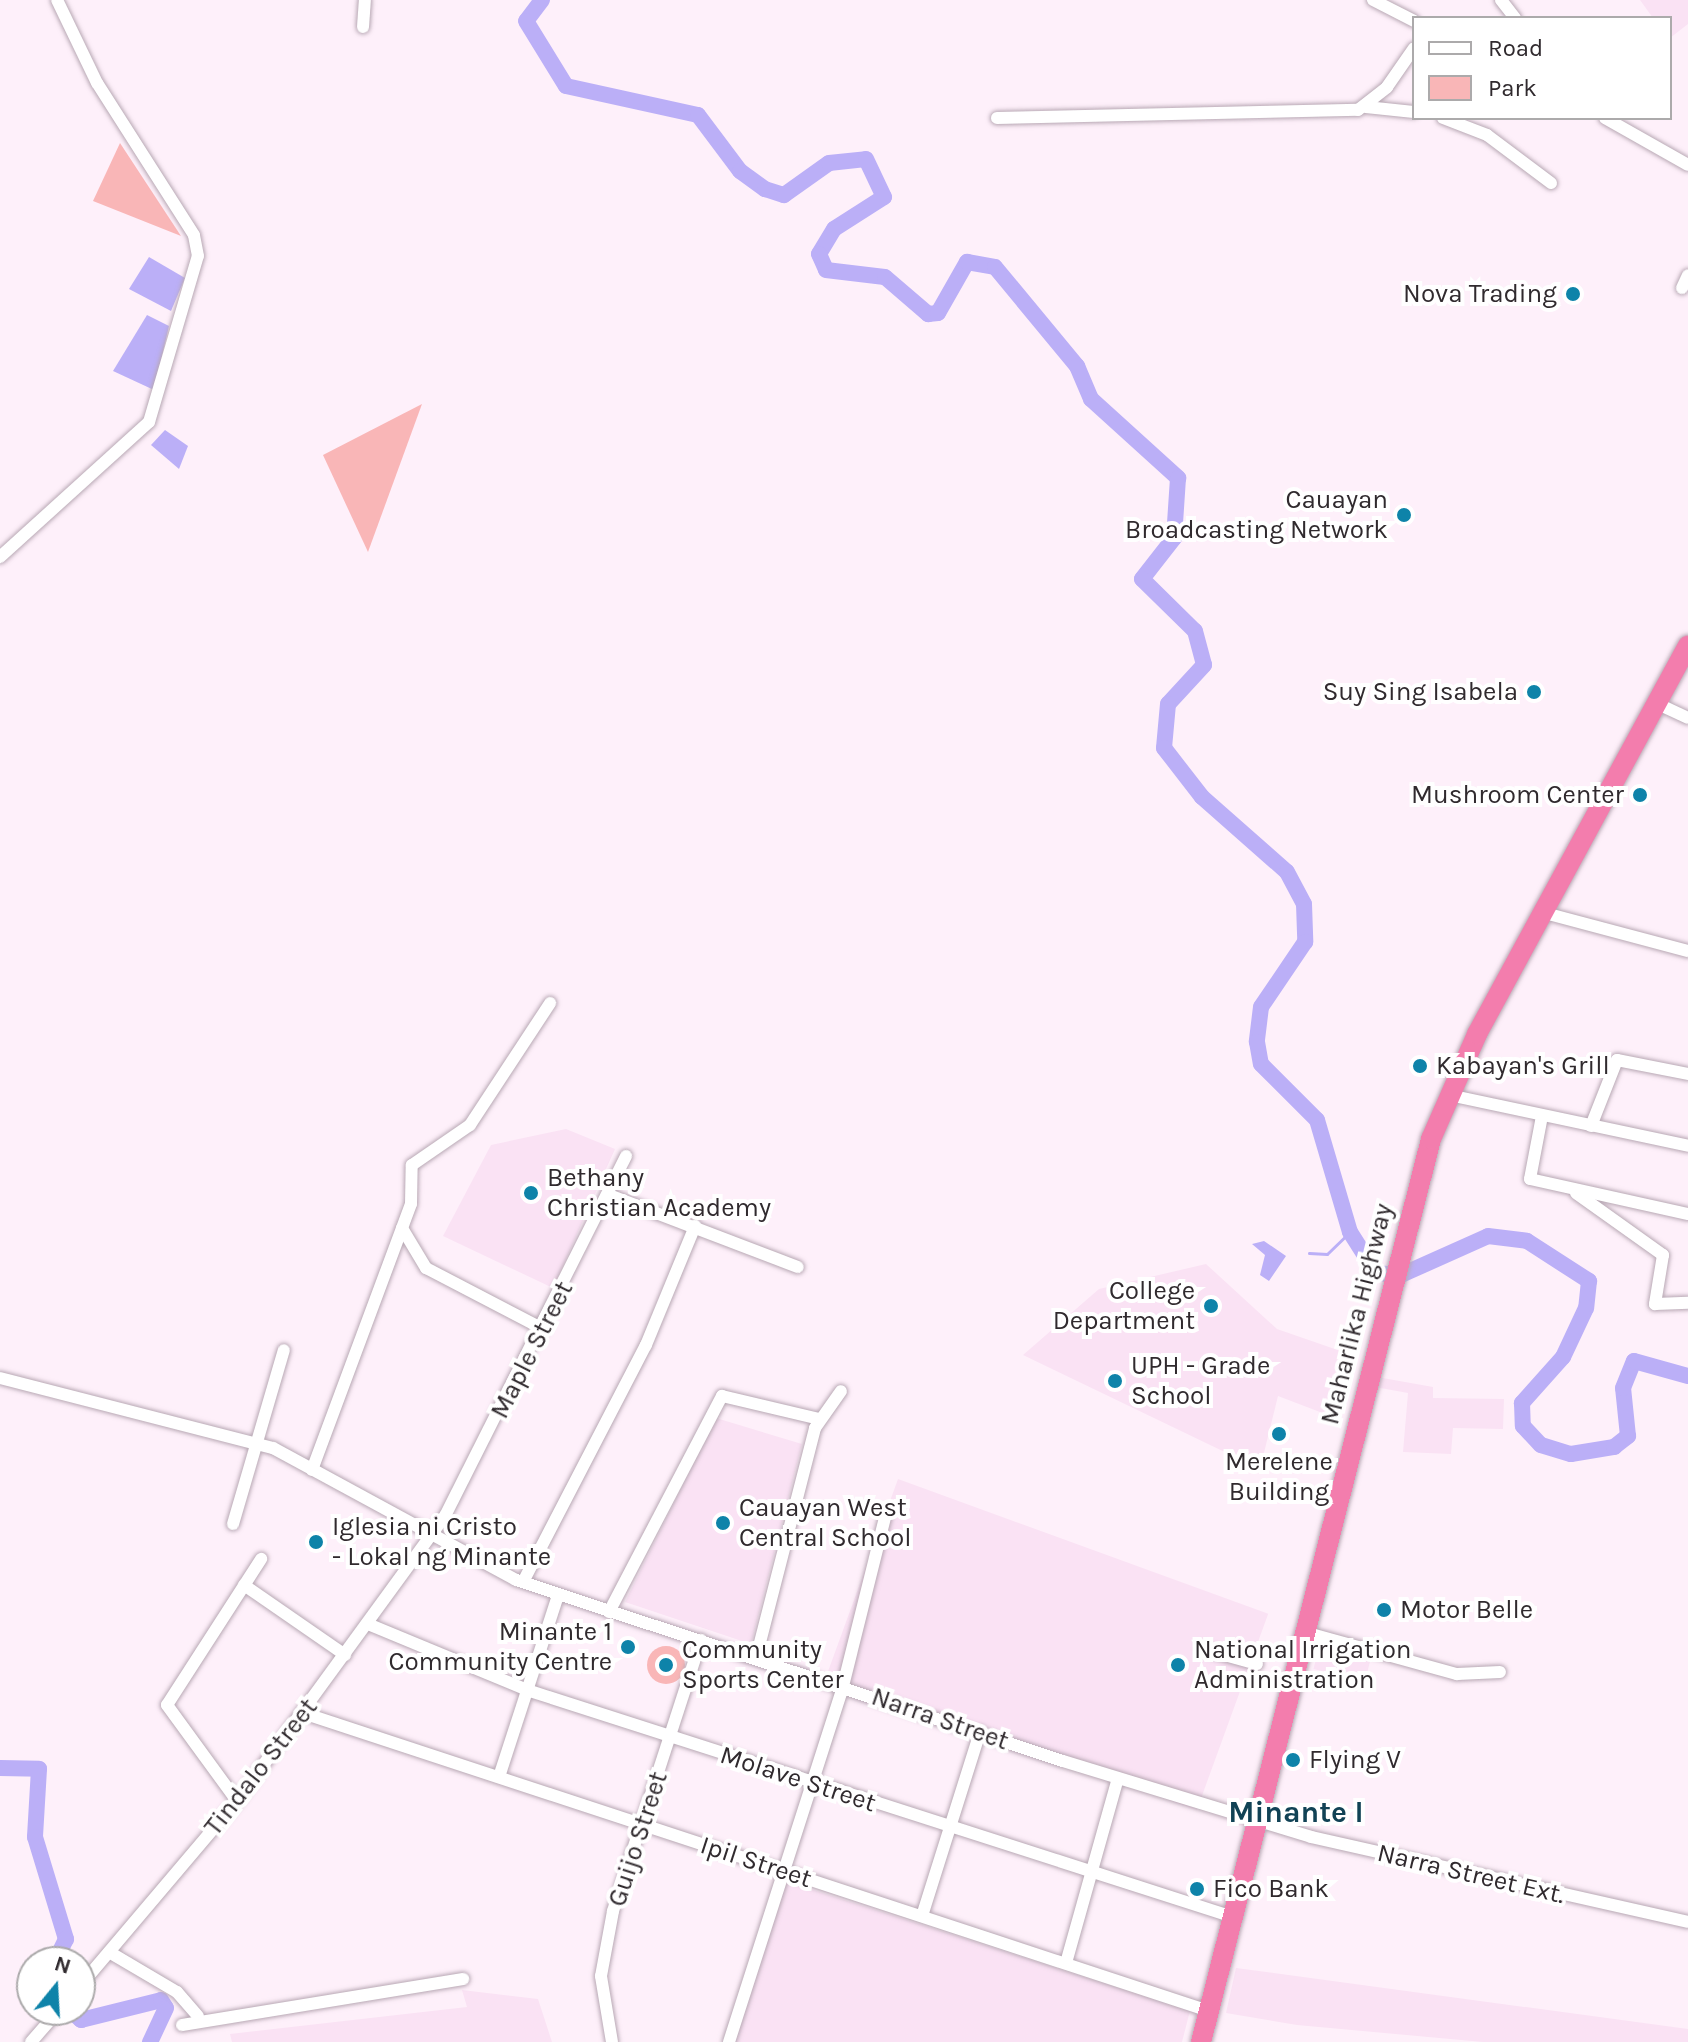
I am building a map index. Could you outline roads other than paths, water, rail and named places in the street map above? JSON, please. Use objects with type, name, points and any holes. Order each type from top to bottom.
[{"type":"highway","name":"Maharlika Highway","points":[[1201,2042],[1400,1246],[1449,1095],[1688,646]]},
{"type":"street","points":[[0,557],[149,422],[198,256],[194,235],[97,83],[57,0]]},
{"type":"street","points":[[363,27],[365,0]]},
{"type":"street","points":[[1373,0],[1412,20]]},
{"type":"street","points":[[1501,0],[1513,16]]},
{"type":"street","points":[[1366,107],[1412,50]]},
{"type":"street","points":[[997,118],[1366,107],[1412,112]]},
{"type":"street","points":[[1448,120],[1487,135],[1551,183]]},
{"type":"street","points":[[1609,120],[1688,165]]},
{"type":"street","points":[[1682,288],[1688,275]]},
{"type":"street","points":[[1656,703],[1688,718]]},
{"type":"street","points":[[1545,913],[1688,951]]},
{"type":"street","points":[[312,1470],[402,1228],[412,1165],[470,1125],[550,1003]]},
{"type":"street","points":[[1591,1126],[1617,1060],[1688,1074]]},
{"type":"street","points":[[1449,1095],[1688,1146]]},
{"type":"street","points":[[1542,1116],[1530,1179],[1688,1214]]},
{"type":"street","name":"Maple Street","points":[[429,1538],[543,1329],[626,1156]]},
{"type":"street","points":[[1571,1189],[1663,1255],[1655,1304],[1688,1303]]},
{"type":"street","points":[[609,1195],[798,1267]]},
{"type":"street","points":[[523,1582],[646,1345],[695,1226]]},
{"type":"street","points":[[402,1228],[426,1268],[543,1329]]},
{"type":"street","points":[[233,1524],[261,1444],[284,1350]]},
{"type":"street","name":"Narra Street","points":[[0,1378],[261,1444],[429,1538],[523,1582],[1254,1822]]},
{"type":"street","points":[[756,1658],[819,1419],[841,1391]]},
{"type":"street","points":[[609,1612],[722,1396],[819,1419]]},
{"type":"street","points":[[729,2042],[809,1783],[843,1686],[886,1513]]},
{"type":"street","name":"Tindalo Street","points":[[96,1967],[237,1801],[429,1538]]},
{"type":"street","points":[[237,1801],[167,1705],[261,1559]]},
{"type":"street","points":[[244,1585],[345,1655]]},
{"type":"street","points":[[499,1777],[530,1691],[558,1595]]},
{"type":"street","name":"Molave Street","points":[[368,1624],[530,1691],[1233,1917]]},
{"type":"street","points":[[1304,1632],[1457,1674],[1500,1672]]},
{"type":"street","name":"Guijo Street","points":[[612,2042],[601,1976],[613,1911],[701,1640]]},
{"type":"street","points":[[1203,1649],[1257,1664]]},
{"type":"street","name":"Ipil Street","points":[[303,1713],[1209,2011]]},
{"type":"street","points":[[922,1916],[980,1732]]},
{"type":"street","points":[[1066,1963],[1094,1873],[1118,1778]]},
{"type":"street","name":"Narra Street Ext.","points":[[1254,1822],[1688,1922]]},
{"type":"street","points":[[109,1952],[177,1992],[198,2016]]},
{"type":"street","points":[[182,2025],[198,2016],[463,1979]]},
{"type":"street","points":[[31,2042],[45,2026]]},
{"type":"waterway","points":[[542,0],[526,21],[566,86],[698,115],[740,171],[765,189],[784,195],[829,163],[866,159],[884,197],[834,229],[819,254],[826,270],[885,277],[928,314],[938,313],[967,262],[995,267],[1077,366],[1091,399],[1178,478],[1174,538],[1142,579],[1195,631],[1204,665],[1168,704],[1164,748],[1202,797],[1287,872],[1304,904],[1305,942],[1261,1007],[1257,1042],[1261,1064],[1317,1120],[1350,1232],[1376,1273],[1401,1275],[1488,1236],[1527,1241],[1589,1281],[1586,1308],[1563,1357],[1522,1403],[1523,1426],[1541,1445],[1571,1454],[1614,1447],[1628,1436],[1623,1388],[1634,1361],[1688,1376]]},
{"type":"waterway","points":[[1309,1253],[1327,1254],[1350,1232]]},
{"type":"waterway","points":[[0,1768],[39,1769],[35,1837],[66,1939],[63,1946]]},
{"type":"waterway","points":[[96,2016],[161,2000],[166,2008],[150,2042]]},
{"type":"place","name":"Nova Trading","points":[[1573,294]]},
{"type":"place","name":"Cauayan Broadcasting Network","points":[[1404,515]]},
{"type":"place","name":"Suy Sing Isabela","points":[[1534,692]]},
{"type":"place","name":"Mushroom Center","points":[[1640,795]]},
{"type":"place","name":"Kabayan's Grill","points":[[1420,1066]]},
{"type":"place","name":"Bethany Christian Academy","points":[[531,1193]]},
{"type":"place","name":"College Department","points":[[1211,1306]]},
{"type":"place","name":"UPH - Grade School","points":[[1115,1381]]},
{"type":"place","name":"Merelene Building","points":[[1279,1434]]},
{"type":"place","name":"Cauayan West Central School","points":[[723,1523]]},
{"type":"place","name":"Iglesia ni Cristo - Lokal ng Minante","points":[[316,1542]]},
{"type":"place","name":"Motor Belle","points":[[1384,1610]]},
{"type":"place","name":"Minante 1 Community Centre","points":[[628,1647]]},
{"type":"place","name":"Community Sports Center","points":[[666,1665]]},
{"type":"place","name":"National Irrigation Administration","points":[[1178,1665]]},
{"type":"place","name":"Flying V","points":[[1293,1760]]},
{"type":"place","name":"Fico Bank","points":[[1197,1889]]},
{"type":"district","name":"Minante I","points":[[1296,1812]]}]
